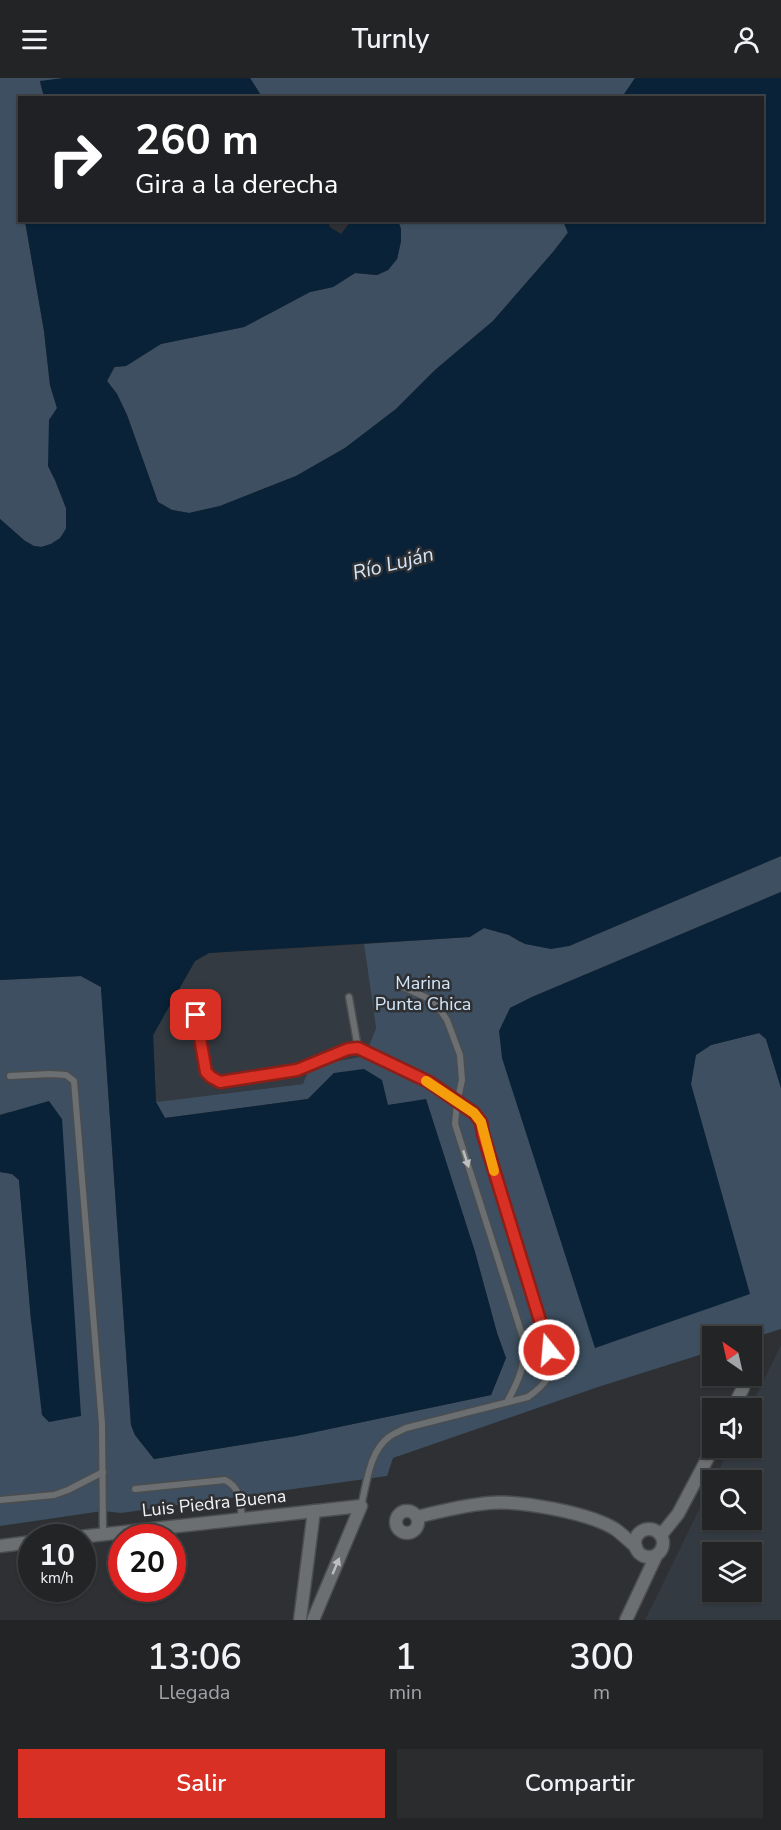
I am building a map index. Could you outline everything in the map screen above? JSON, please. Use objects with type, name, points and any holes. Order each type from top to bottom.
[{"type":"street","points":[[661,1535],[678,1514],[708,1458]]},
{"type":"street","points":[[417,1516],[459,1506],[492,1503],[522,1504],[592,1519],[615,1529],[646,1557],[656,1556]]},
{"type":"street","name":"Luis Piedra Buena","points":[[96,1534],[361,1506]]},
{"type":"street","points":[[313,1620],[361,1506]]},
{"type":"street","points":[[300,1620],[314,1511]]},
{"type":"street","points":[[626,1620],[644,1583],[656,1556],[662,1549],[661,1535],[649,1529],[641,1532],[636,1539],[637,1550],[645,1571],[644,1583]]},
{"type":"street","points":[[0,1546],[18,1544]]},
{"type":"lane","points":[[403,987],[434,1001],[447,1020],[460,1055],[462,1080],[454,1124],[524,1341],[523,1369],[507,1402]]},
{"type":"lane","points":[[349,997],[358,1048]]},
{"type":"lane","points":[[196,1015],[206,1072],[220,1082],[297,1070],[348,1049],[358,1048],[429,1082],[474,1113],[481,1122],[549,1350],[551,1370],[543,1387],[528,1397],[406,1428],[390,1437],[382,1444],[372,1462],[361,1506]]},
{"type":"lane","points":[[10,1076],[66,1075],[74,1081],[102,1424],[103,1533]]},
{"type":"lane","points":[[0,1500],[54,1495],[103,1472]]},
{"type":"lane","points":[[135,1490],[225,1480],[238,1490],[242,1518]]},
{"type":"shaded area","points":[[364,944],[376,1028],[365,1056],[310,1066],[303,1084],[156,1102],[153,1035],[195,961],[209,953]]},
{"type":"shaded area","points":[[781,1345],[781,1620],[645,1620],[702,1503],[702,1530],[762,1530],[762,1470],[719,1470],[725,1458],[762,1458],[762,1398],[755,1398]]},
{"type":"green space","points":[[0,78],[64,78],[40,82],[44,96],[18,96],[16,180],[18,222],[25,222],[44,331],[50,385],[57,408],[48,466],[66,508],[66,528],[61,538],[51,544],[42,547],[34,546],[0,519]]},
{"type":"green space","points":[[250,78],[635,78],[623,96],[261,96]]},
{"type":"green space","points":[[398,222],[563,222],[568,232],[493,321],[435,370],[396,409],[345,448],[296,476],[220,506],[189,513],[172,510],[158,502],[127,415],[117,394],[107,381],[115,367],[126,366],[160,344],[244,327],[310,292],[333,287],[355,273],[377,275],[388,270],[397,259],[401,229]]},
{"type":"green space","name":"Marina Punta Chica","points":[[781,856],[781,892],[510,1008],[693,1095],[691,1084],[695,1055],[711,1045],[759,1033],[766,1039],[781,1088],[781,1329],[762,1335],[762,1326],[702,1326],[702,1354],[598,1387],[393,1458],[387,1476],[121,1513],[103,1511],[0,1526],[0,1172],[12,1174],[19,1180],[31,1320],[81,1416],[9,1112],[0,1115],[0,980],[81,976],[101,987],[131,1425],[135,1435],[154,1459],[296,1436],[491,1395],[506,1358],[426,1100],[388,1105],[334,1073],[308,1099],[165,1118],[156,1102],[303,1084],[310,1066],[365,1056],[376,1028],[364,944],[469,937],[484,928],[509,935],[520,942],[569,946]]},
{"type":"water","points":[[64,78],[250,78],[261,96],[44,96],[40,81]]},
{"type":"water","name":"Río Luján","points":[[635,78],[781,78],[781,856],[569,946],[551,949],[525,944],[509,935],[484,928],[470,937],[209,953],[195,961],[153,1035],[156,1102],[165,1118],[308,1099],[334,1073],[364,1069],[382,1080],[388,1105],[426,1099],[506,1358],[491,1395],[296,1436],[154,1459],[135,1435],[131,1425],[101,987],[81,976],[0,980],[0,519],[34,546],[41,547],[51,544],[60,538],[66,529],[66,508],[48,466],[49,420],[57,408],[50,385],[44,331],[25,222],[328,222],[330,227],[341,234],[350,222],[398,222],[401,241],[397,259],[388,270],[377,275],[355,273],[333,287],[310,292],[244,327],[161,344],[126,366],[114,367],[107,381],[117,394],[127,415],[158,502],[172,510],[189,513],[220,506],[296,476],[345,448],[396,409],[435,370],[493,321],[568,233],[563,222],[764,222],[764,96],[623,96]]},
{"type":"water","points":[[781,892],[781,1088],[766,1039],[759,1033],[711,1045],[696,1055],[691,1084],[750,1294],[595,1348],[502,1058],[499,1031],[510,1008],[532,997]]},
{"type":"water","points":[[49,1101],[62,1119],[81,1416],[49,1422],[42,1415],[19,1180],[12,1174],[0,1172],[0,1115]]},
{"type":"slow traffic","points":[[426,1081],[474,1113],[481,1122],[494,1171]]},
{"type":"route","points":[[196,1015],[206,1072],[220,1082],[297,1070],[348,1049],[358,1048],[429,1082],[474,1113],[481,1122],[549,1350]]}]
